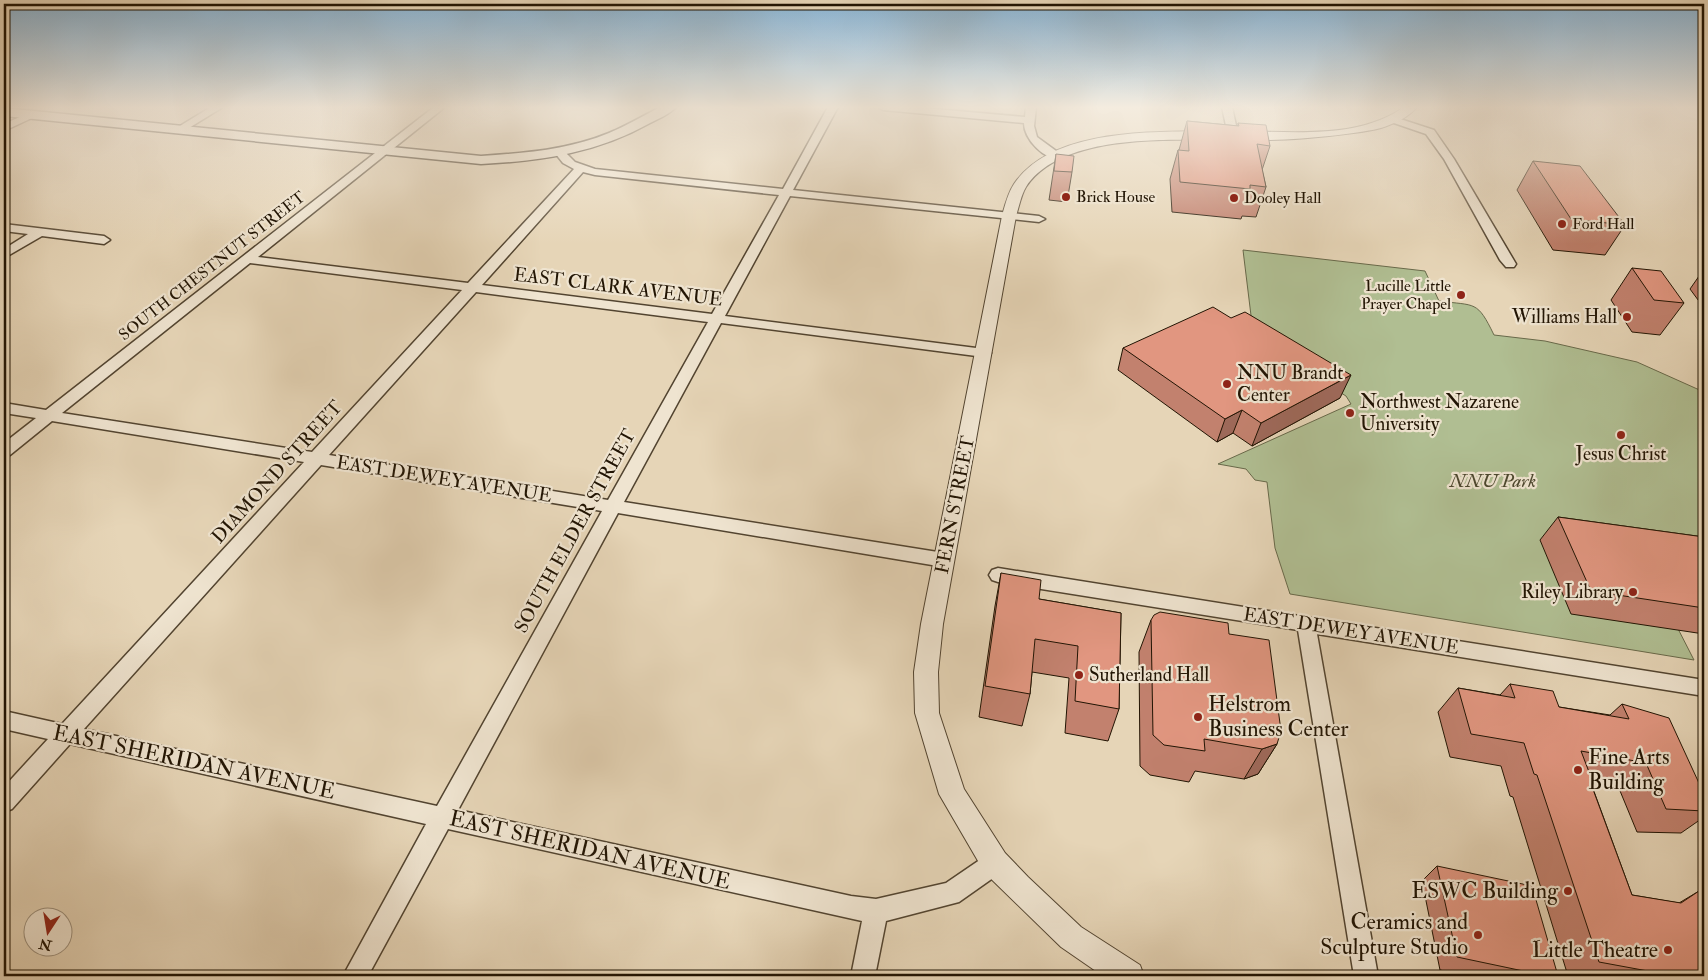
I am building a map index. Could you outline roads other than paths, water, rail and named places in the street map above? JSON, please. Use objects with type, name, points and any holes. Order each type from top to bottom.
[{"type":"main road","points":[[403,153],[481,160],[521,158],[560,153]]},
{"type":"street","name":"SOUTH CHESTNUT STREET","points":[[4,451],[382,153]]},
{"type":"street","points":[[560,153],[566,161],[580,169],[595,172],[1040,219]]},
{"type":"street","name":"SOUTH ELDER STREET","points":[[355,976],[808,153]]},
{"type":"street","points":[[1052,153],[1058,156]]},
{"type":"street","name":"FERN STREET","points":[[995,862],[952,794],[928,713],[926,672],[932,624],[1009,216],[1021,184],[1037,168],[1067,153]]},
{"type":"street","points":[[1445,153],[1510,264]]},
{"type":"street","name":"DIAMOND STREET","points":[[4,802],[580,169]]},
{"type":"street","points":[[4,228],[104,240]]},
{"type":"street","points":[[4,254],[40,232]]},
{"type":"street","name":"EAST CLARK AVENUE","points":[[246,259],[984,353]]},
{"type":"street","name":"EAST DEWEY AVENUE","points":[[4,408],[944,560]]},
{"type":"street","name":"EAST DEWEY AVENUE","points":[[998,575],[1704,688]]},
{"type":"street","points":[[1306,625],[1366,976]]},
{"type":"street","name":"EAST SHERIDAN AVENUE","points":[[4,720],[851,908],[876,911],[951,894],[995,862]]},
{"type":"street","points":[[995,862],[1071,937],[1129,976]]},
{"type":"street","points":[[863,976],[876,911]]},
{"type":"place","name":"Brick House","points":[[1066,197]]},
{"type":"place","name":"Dooley Hall","points":[[1234,198]]},
{"type":"place","name":"Ford Hall","points":[[1562,224]]},
{"type":"place","name":"Lucille Little Prayer Chapel","points":[[1461,295]]},
{"type":"place","name":"Williams Hall","points":[[1627,317]]},
{"type":"place","name":"NNU Brandt Center","points":[[1227,384]]},
{"type":"place","name":"Northwest Nazarene University","points":[[1350,413]]},
{"type":"place","name":"Jesus Christ","points":[[1621,435]]},
{"type":"place","name":"Riley Library","points":[[1633,592]]},
{"type":"place","name":"Sutherland Hall","points":[[1079,675]]},
{"type":"place","name":"Helstrom Business Center","points":[[1198,717]]},
{"type":"place","name":"Fine Arts Building","points":[[1578,770]]},
{"type":"place","name":"ESWC Building","points":[[1568,891]]},
{"type":"place","name":"Ceramics and Sculpture Studio","points":[[1478,935]]},
{"type":"place","name":"Little Theatre","points":[[1668,950]]},
{"type":"park label","name":"NNU Park","points":[[1493,481]]}]
